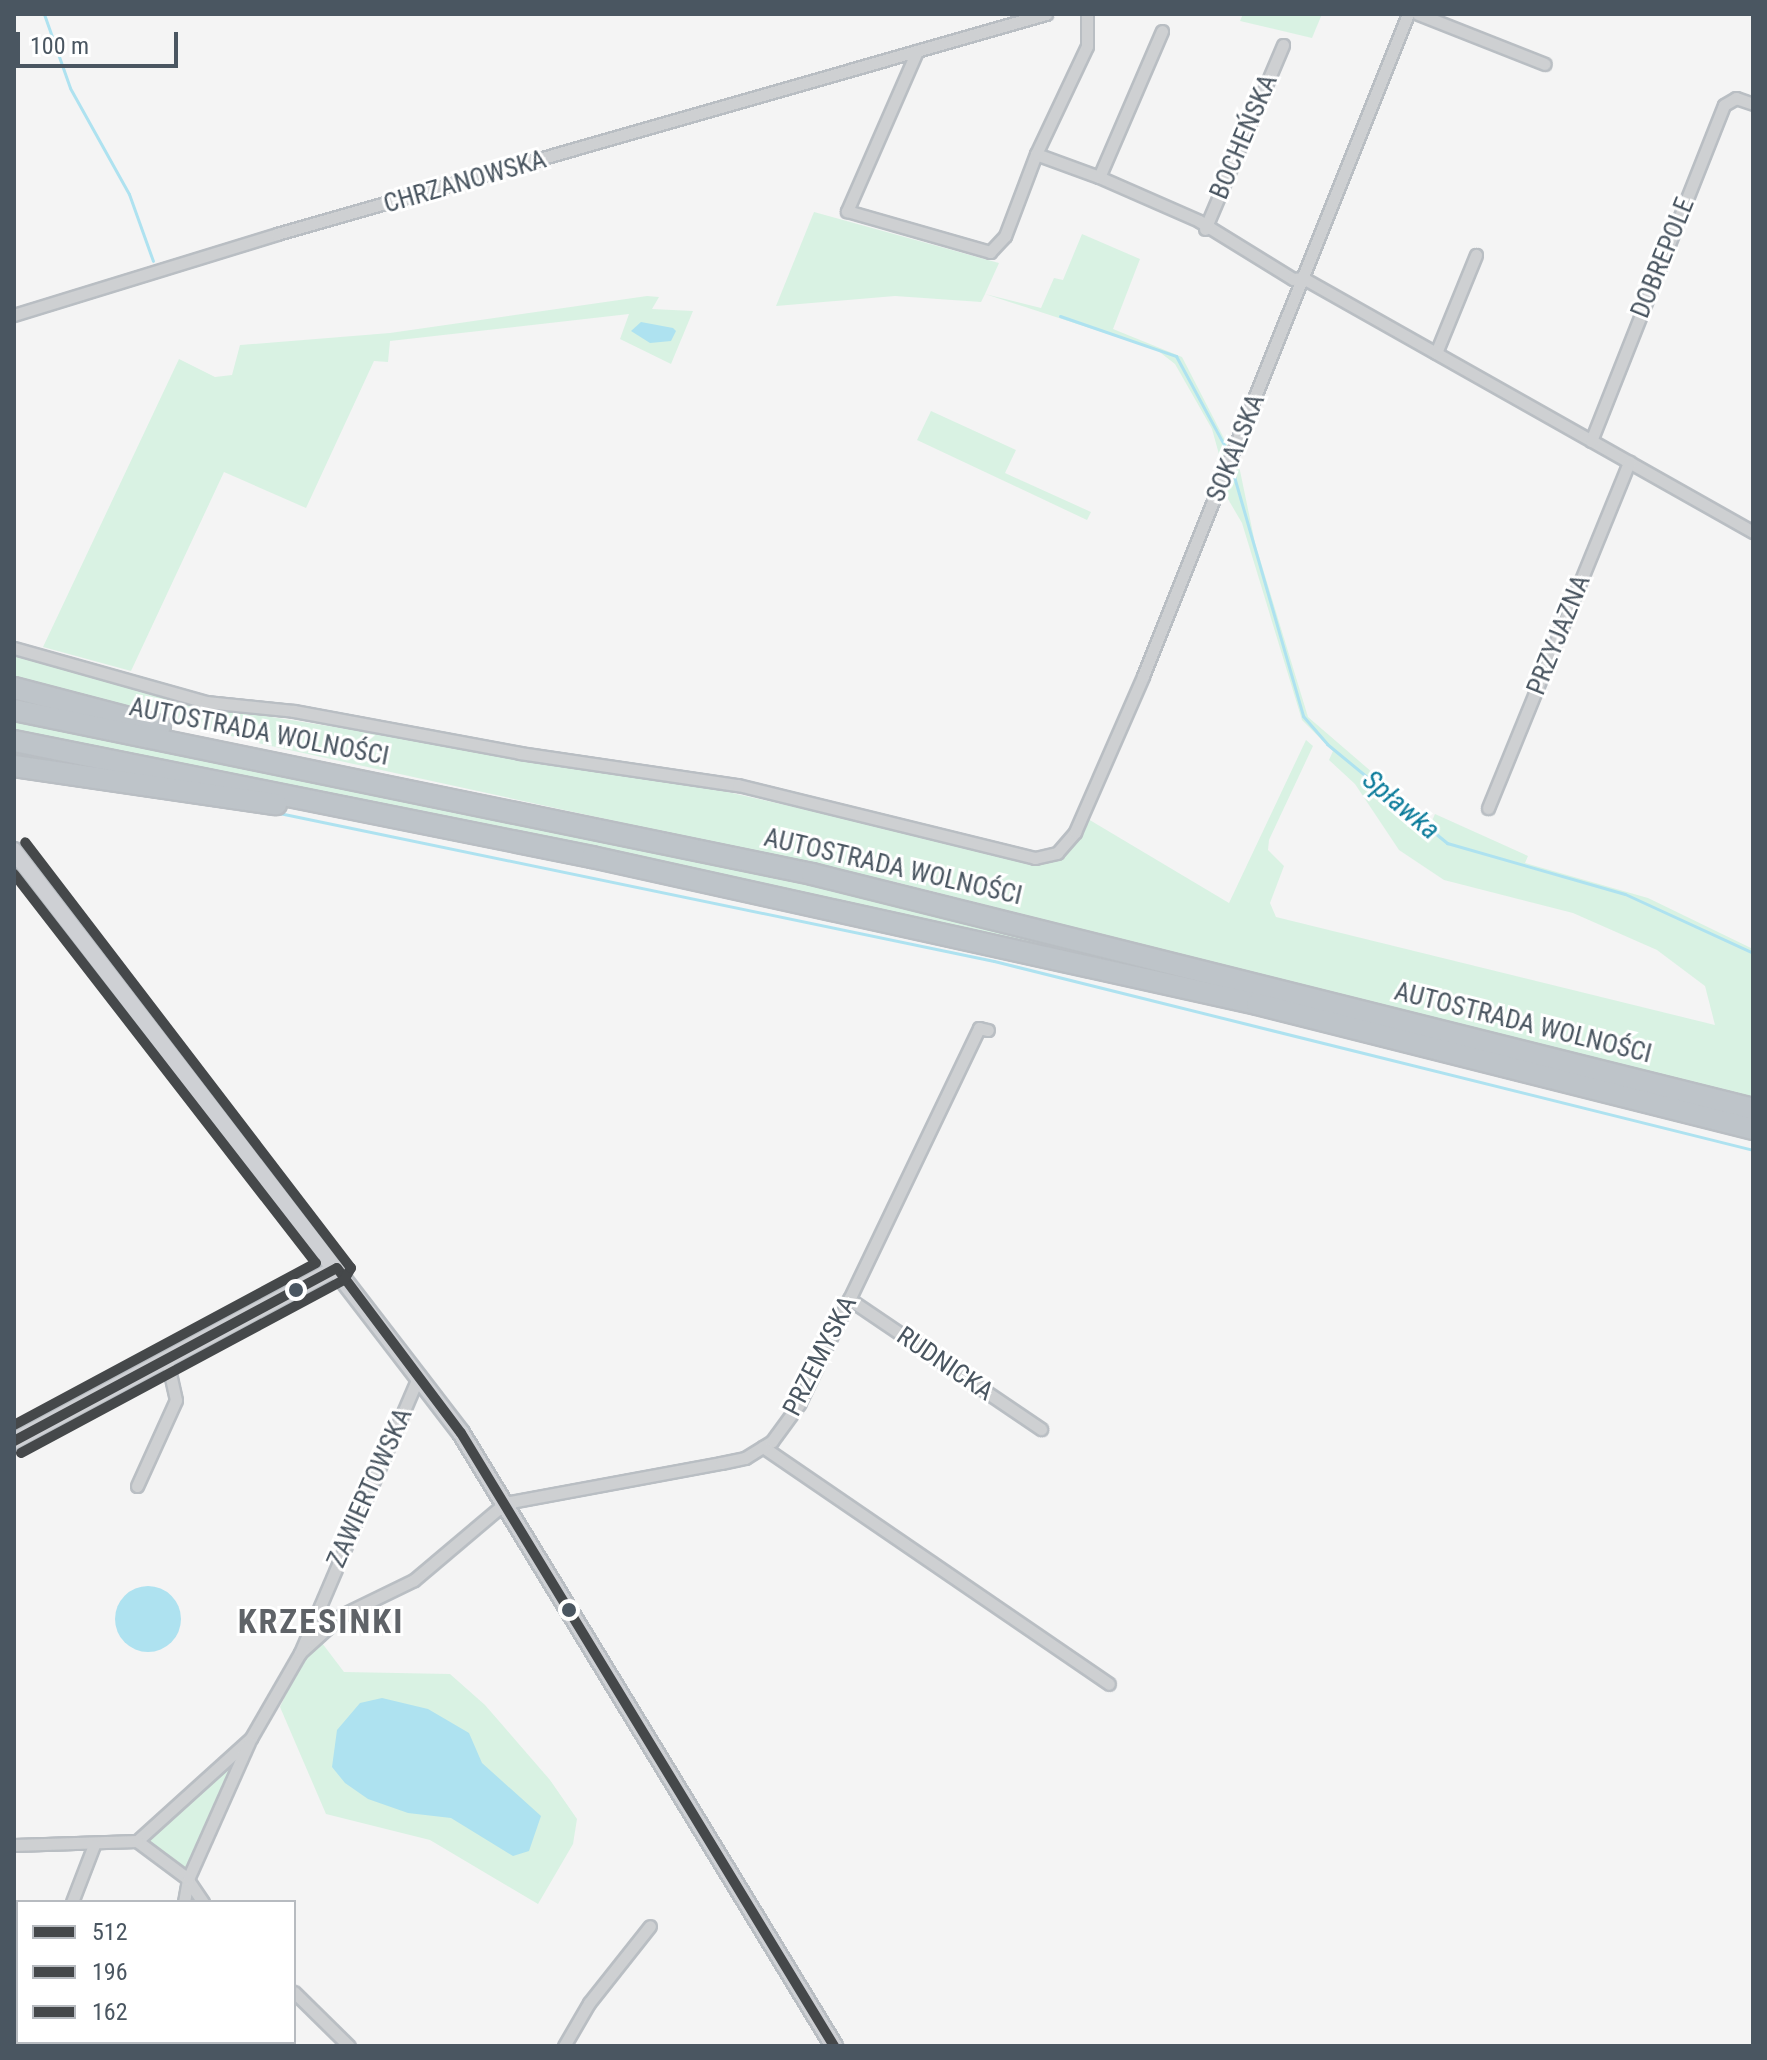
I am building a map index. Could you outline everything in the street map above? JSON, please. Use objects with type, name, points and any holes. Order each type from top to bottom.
[{"type":"highway","points":[[14,688],[211,739],[259,757]]},
{"type":"highway","name":"AUTOSTRADA WOLNOŚCI","points":[[14,710],[259,757],[869,887],[1753,1109]]},
{"type":"highway","name":"AUTOSTRADA WOLNOŚCI","points":[[14,741],[411,819],[1257,1004],[1753,1129]]},
{"type":"highway","points":[[14,766],[141,788],[411,819]]},
{"type":"street","name":"CHRZANOWSKA","points":[[14,315],[1046,14]]},
{"type":"street","points":[[917,51],[847,211],[990,252],[1005,236],[1036,154],[1087,46],[1087,14]]},
{"type":"street","name":"SOKALSKA","points":[[14,648],[206,702],[294,711],[520,753],[738,785],[1035,858],[1048,857],[1067,845],[1080,820],[1408,14]]},
{"type":"street","points":[[1418,14],[1545,64]]},
{"type":"street","points":[[1099,177],[1162,31]]},
{"type":"street","name":"BOCHEŃSKA","points":[[1205,229],[1283,45]]},
{"type":"street","name":"DOBREPOLE","points":[[1591,441],[1724,105],[1736,98],[1753,104]]},
{"type":"street","name":"BOCHEŃSKA","points":[[1036,154],[1186,214],[1205,229],[1293,279],[1303,278]]},
{"type":"street","points":[[1436,353],[1476,255]]},
{"type":"street","points":[[1303,278],[1753,532]]},
{"type":"street","name":"PRZYJAZNA","points":[[1488,808],[1629,462]]},
{"type":"street","points":[[14,851],[419,1375],[505,1503],[834,2046]]},
{"type":"street","name":"PRZEMYSKA","points":[[505,1503],[721,1463],[763,1447],[799,1404],[979,1028],[988,1030]]},
{"type":"street","points":[[14,1441],[337,1268]]},
{"type":"street","name":"RUDNICKA","points":[[849,1299],[1041,1429]]},
{"type":"street","points":[[137,1486],[176,1400],[167,1360]]},
{"type":"street","name":"ZAWIERTOWSKA","points":[[300,1653],[419,1375]]},
{"type":"street","points":[[763,1447],[1109,1684]]},
{"type":"street","points":[[184,1900],[188,1879],[251,1738],[300,1653],[342,1615],[414,1580],[505,1503]]},
{"type":"street","points":[[321,1600],[342,1615]]},
{"type":"street","points":[[14,1845],[94,1845],[137,1841],[251,1738]]},
{"type":"street","points":[[137,1841],[188,1879],[202,1900]]},
{"type":"street","points":[[73,1900],[94,1845]]},
{"type":"street","points":[[564,2046],[589,2003],[650,1926]]},
{"type":"street","points":[[296,1994],[349,2046]]},
{"type":"green space","points":[[1243,14],[1322,14],[1312,38],[1240,21]]},
{"type":"green space","points":[[814,212],[999,263],[981,302],[895,296],[776,306]]},
{"type":"green space","points":[[1082,234],[1140,259],[1113,329],[1182,357],[1230,450],[1217,476],[1220,458],[1212,429],[1175,364],[1157,350],[985,294],[1041,308],[1054,278],[1063,280]]},
{"type":"green space","points":[[647,296],[659,297],[652,309],[693,311],[671,364],[620,339],[629,314],[390,341],[388,362],[374,361],[306,508],[224,472],[131,671],[43,647],[179,359],[215,377],[232,375],[240,345],[390,333]]},
{"type":"green space","points":[[931,411],[1016,450],[1005,473],[1091,512],[1087,520],[917,440]]},
{"type":"green space","points":[[1238,461],[1255,543],[1308,717],[1431,823],[1435,814],[1528,856],[1525,863],[1648,898],[1753,949],[1753,1098],[899,883],[262,744],[14,678],[14,654],[215,708],[688,783],[1038,862],[1066,852],[1088,819],[1229,903],[1306,740],[1313,746],[1269,840],[1268,850],[1284,866],[1270,903],[1276,917],[1715,1025],[1705,986],[1657,950],[1573,913],[1444,880],[1399,850],[1355,784],[1329,760],[1333,751],[1302,720],[1242,523],[1225,494]]},
{"type":"green space","points":[[14,717],[657,846],[1753,1116],[1753,1122],[14,733]]},
{"type":"green space","points":[[322,1643],[344,1672],[450,1674],[485,1705],[550,1780],[577,1819],[573,1844],[538,1904],[430,1840],[326,1814],[280,1707],[306,1653]]},
{"type":"green space","points":[[240,1755],[186,1872],[147,1845],[148,1833]]},
{"type":"water","points":[[641,322],[676,331],[671,341],[650,343],[631,331]]},
{"type":"water","points":[[148,1586],[161,1588],[176,1601],[181,1619],[179,1632],[166,1647],[148,1652],[135,1650],[120,1637],[115,1619],[117,1606],[130,1591]]},
{"type":"water","points":[[382,1698],[428,1709],[469,1733],[482,1763],[541,1816],[529,1851],[513,1856],[451,1818],[408,1813],[368,1799],[345,1783],[332,1767],[337,1730],[360,1703]]},
{"type":"waterway","points":[[44,14],[70,88],[129,194],[153,261]]},
{"type":"waterway","name":"Spławka","points":[[1060,316],[1176,356],[1228,452]]},
{"type":"waterway","name":"Spławka","points":[[1233,473],[1303,716],[1327,744],[1447,843],[1625,894],[1753,953]]},
{"type":"waterway","points":[[22,777],[236,808]]},
{"type":"waterway","points":[[279,813],[994,961],[1753,1150]]},
{"type":"transit line","name":"162","points":[[21,1453],[344,1280],[351,1268],[25,842]]},
{"type":"transit line","name":"196","points":[[14,874],[316,1263],[14,1425]]},
{"type":"transit line","name":"512","points":[[337,1268],[461,1433],[834,2046]]},
{"type":"transit line","name":"512","points":[[14,1441],[337,1268]]},
{"type":"district","name":"KRZESINKI","points":[[321,1622]]}]
